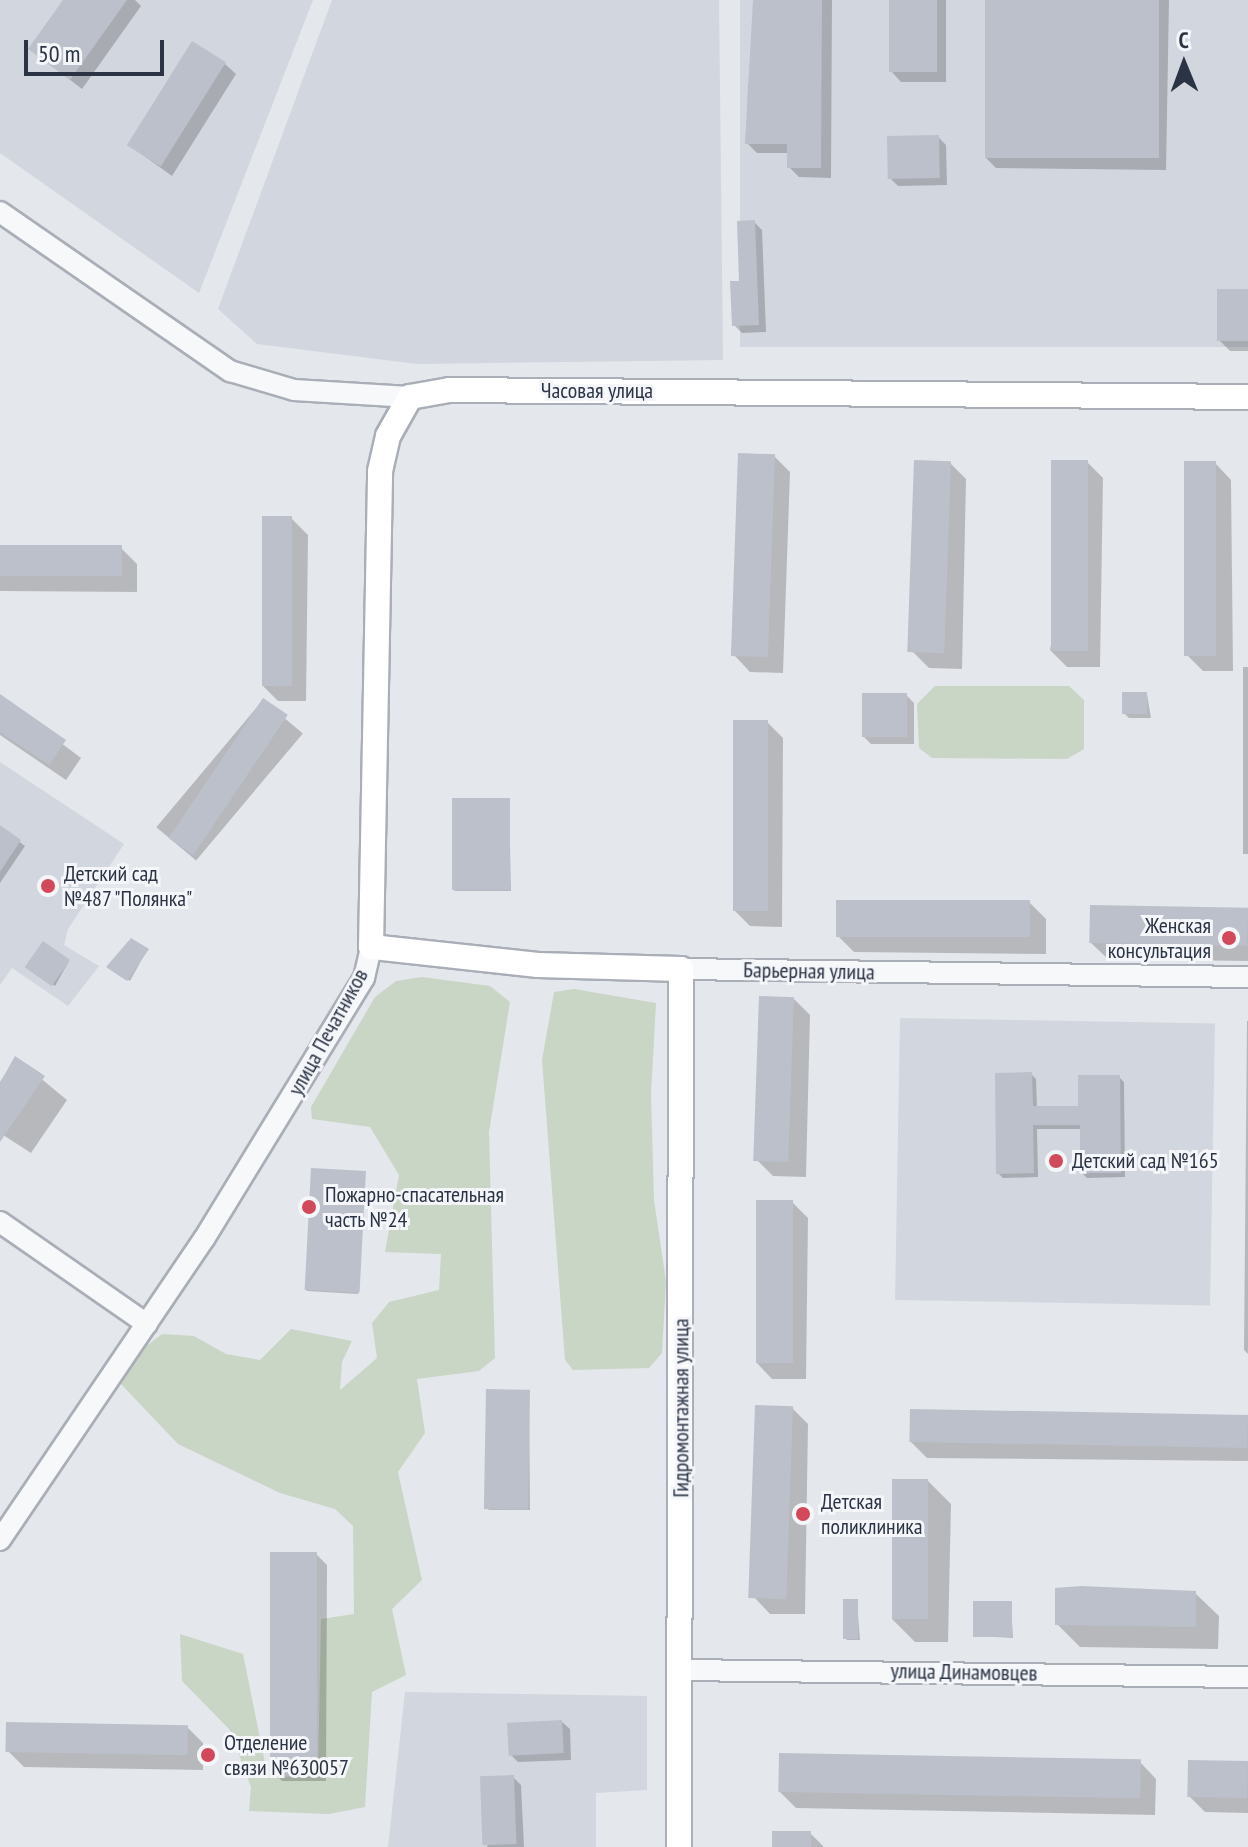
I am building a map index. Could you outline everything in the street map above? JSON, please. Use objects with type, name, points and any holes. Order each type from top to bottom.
[{"type":"main road","name":"Часовая улица","points":[[410,397],[449,390],[1248,397]]},
{"type":"main road","name":"улица Печатников","points":[[371,947],[380,471],[396,415],[410,397]]},
{"type":"main road","name":"Барьерная улица","points":[[371,947],[538,965],[681,969]]},
{"type":"main road","name":"Гидромонтажная улица","points":[[679,1847],[681,969]]},
{"type":"street","name":"Часовая улица","points":[[0,212],[230,371],[294,390],[410,397]]},
{"type":"street","name":"улица Печатников","points":[[0,1540],[147,1324],[364,978],[371,947]]},
{"type":"street","name":"Барьерная улица","points":[[681,969],[1248,977]]},
{"type":"street","points":[[0,1222],[147,1324]]},
{"type":"street","name":"улица Динамовцев","points":[[680,1670],[1248,1677]]},
{"type":"shaded area","points":[[0,0],[313,0],[199,293],[0,153]]},
{"type":"shaded area","points":[[332,0],[719,0],[723,360],[417,364],[257,344],[218,309]]},
{"type":"shaded area","points":[[740,0],[1248,0],[1248,347],[740,347]]},
{"type":"shaded area","name":"Детский сад №487 \"Полянка\"","points":[[0,762],[124,844],[68,929],[64,945],[99,966],[68,1006],[12,968],[0,985]]},
{"type":"shaded area","name":"Детский сад №165","points":[[900,1018],[1215,1023],[1210,1305],[895,1300]]},
{"type":"shaded area","points":[[405,1692],[647,1696],[647,1790],[596,1793],[596,1847],[388,1847]]},
{"type":"green space","points":[[935,686],[1069,686],[1084,700],[1084,749],[1067,759],[932,758],[919,748],[917,704]]},
{"type":"green space","points":[[422,977],[490,986],[510,1002],[489,1132],[495,1358],[479,1371],[417,1379],[425,1433],[398,1472],[422,1580],[392,1609],[406,1675],[372,1692],[365,1807],[329,1814],[249,1811],[251,1787],[230,1730],[182,1681],[180,1634],[243,1654],[268,1778],[318,1775],[321,1619],[354,1614],[353,1526],[335,1509],[280,1493],[178,1444],[120,1383],[131,1358],[162,1334],[194,1336],[226,1354],[260,1360],[291,1329],[352,1341],[342,1362],[340,1390],[377,1358],[372,1323],[389,1302],[439,1290],[441,1254],[385,1252],[399,1175],[370,1127],[312,1119],[311,1107],[375,997],[396,981]]},
{"type":"green space","points":[[574,989],[656,1003],[651,1094],[654,1200],[666,1281],[662,1353],[649,1368],[573,1370],[565,1360],[542,1060],[554,992]]},
{"type":"building","points":[[63,0],[127,0],[70,80],[28,49]]},
{"type":"building","points":[[753,0],[822,0],[821,168],[787,168],[787,144],[745,144]]},
{"type":"building","points":[[889,0],[937,0],[937,72],[889,72]]},
{"type":"building","points":[[985,0],[1159,0],[1159,158],[985,158]]},
{"type":"building","points":[[192,41],[226,62],[161,167],[127,145]]},
{"type":"building","points":[[939,135],[940,178],[888,179],[887,136]]},
{"type":"building","points":[[755,220],[759,325],[732,326],[730,281],[739,281],[737,221]]},
{"type":"building","points":[[1217,289],[1248,289],[1248,341],[1217,341]]},
{"type":"building","points":[[738,453],[775,454],[768,657],[731,656]]},
{"type":"building","points":[[914,460],[951,461],[944,653],[907,652]]},
{"type":"building","points":[[1051,460],[1088,460],[1088,651],[1051,651]]},
{"type":"building","points":[[1184,461],[1216,461],[1216,656],[1184,656]]},
{"type":"building","points":[[262,516],[292,516],[292,686],[262,686]]},
{"type":"building","points":[[0,545],[122,545],[122,576],[0,576]]},
{"type":"building","points":[[1122,692],[1147,692],[1147,714],[1122,714]]},
{"type":"building","points":[[862,693],[907,693],[907,737],[862,737]]},
{"type":"building","points":[[0,694],[66,740],[49,765],[0,732]]},
{"type":"building","points":[[263,698],[288,715],[193,855],[168,838]]},
{"type":"building","points":[[733,720],[768,720],[768,911],[733,911]]},
{"type":"building","points":[[452,798],[510,798],[510,890],[452,890]]},
{"type":"building","points":[[0,825],[21,840],[0,872]]},
{"type":"building","points":[[836,900],[1030,900],[1030,937],[836,937]]},
{"type":"building","points":[[1090,905],[1248,908],[1247,946],[1089,943]]},
{"type":"building","points":[[131,938],[149,949],[127,981],[106,967]]},
{"type":"building","points":[[43,941],[70,960],[52,986],[25,967]]},
{"type":"building","points":[[759,996],[794,997],[788,1162],[753,1161]]},
{"type":"building","points":[[15,1056],[45,1076],[0,1142],[0,1083]]},
{"type":"building","points":[[1032,1072],[1033,1106],[1078,1106],[1078,1075],[1120,1075],[1121,1173],[1080,1173],[1080,1125],[1033,1125],[1034,1173],[996,1174],[995,1073]]},
{"type":"building","points":[[311,1168],[366,1171],[360,1293],[305,1290]]},
{"type":"building","points":[[756,1200],[793,1200],[793,1363],[756,1363]]},
{"type":"building","points":[[486,1389],[530,1390],[528,1510],[484,1509]]},
{"type":"building","points":[[755,1405],[793,1406],[786,1599],[748,1598]]},
{"type":"building","points":[[910,1409],[1248,1415],[1247,1448],[909,1442]]},
{"type":"building","points":[[892,1479],[928,1479],[928,1619],[892,1619]]},
{"type":"building","points":[[270,1552],[317,1552],[317,1771],[270,1771]]},
{"type":"building","points":[[1081,1586],[1196,1591],[1196,1627],[1055,1625],[1055,1588]]},
{"type":"building","points":[[843,1599],[858,1599],[858,1639],[843,1639]]},
{"type":"building","points":[[973,1601],[1012,1601],[1012,1637],[973,1637]]},
{"type":"building","points":[[562,1720],[564,1753],[509,1756],[507,1723]]},
{"type":"building","points":[[6,1722],[188,1725],[187,1755],[5,1752]]},
{"type":"building","points":[[779,1753],[1141,1759],[1140,1798],[778,1792]]},
{"type":"building","points":[[1188,1760],[1248,1761],[1247,1798],[1187,1797]]},
{"type":"building","points":[[514,1775],[516,1844],[482,1845],[480,1776]]},
{"type":"building","points":[[772,1831],[811,1831],[811,1847],[772,1847]]},
{"type":"place","name":"Детский сад №487 \"Полянка\"","points":[[48,886]]},
{"type":"place","name":"Женская консультация","points":[[1229,938]]},
{"type":"place","name":"Детский сад №165","points":[[1056,1161]]},
{"type":"place","name":"Пожарно-спасательная часть №24","points":[[309,1207]]},
{"type":"place","name":"Детская поликлиника","points":[[803,1514]]},
{"type":"place","name":"Отделение связи №630057","points":[[208,1755]]}]
